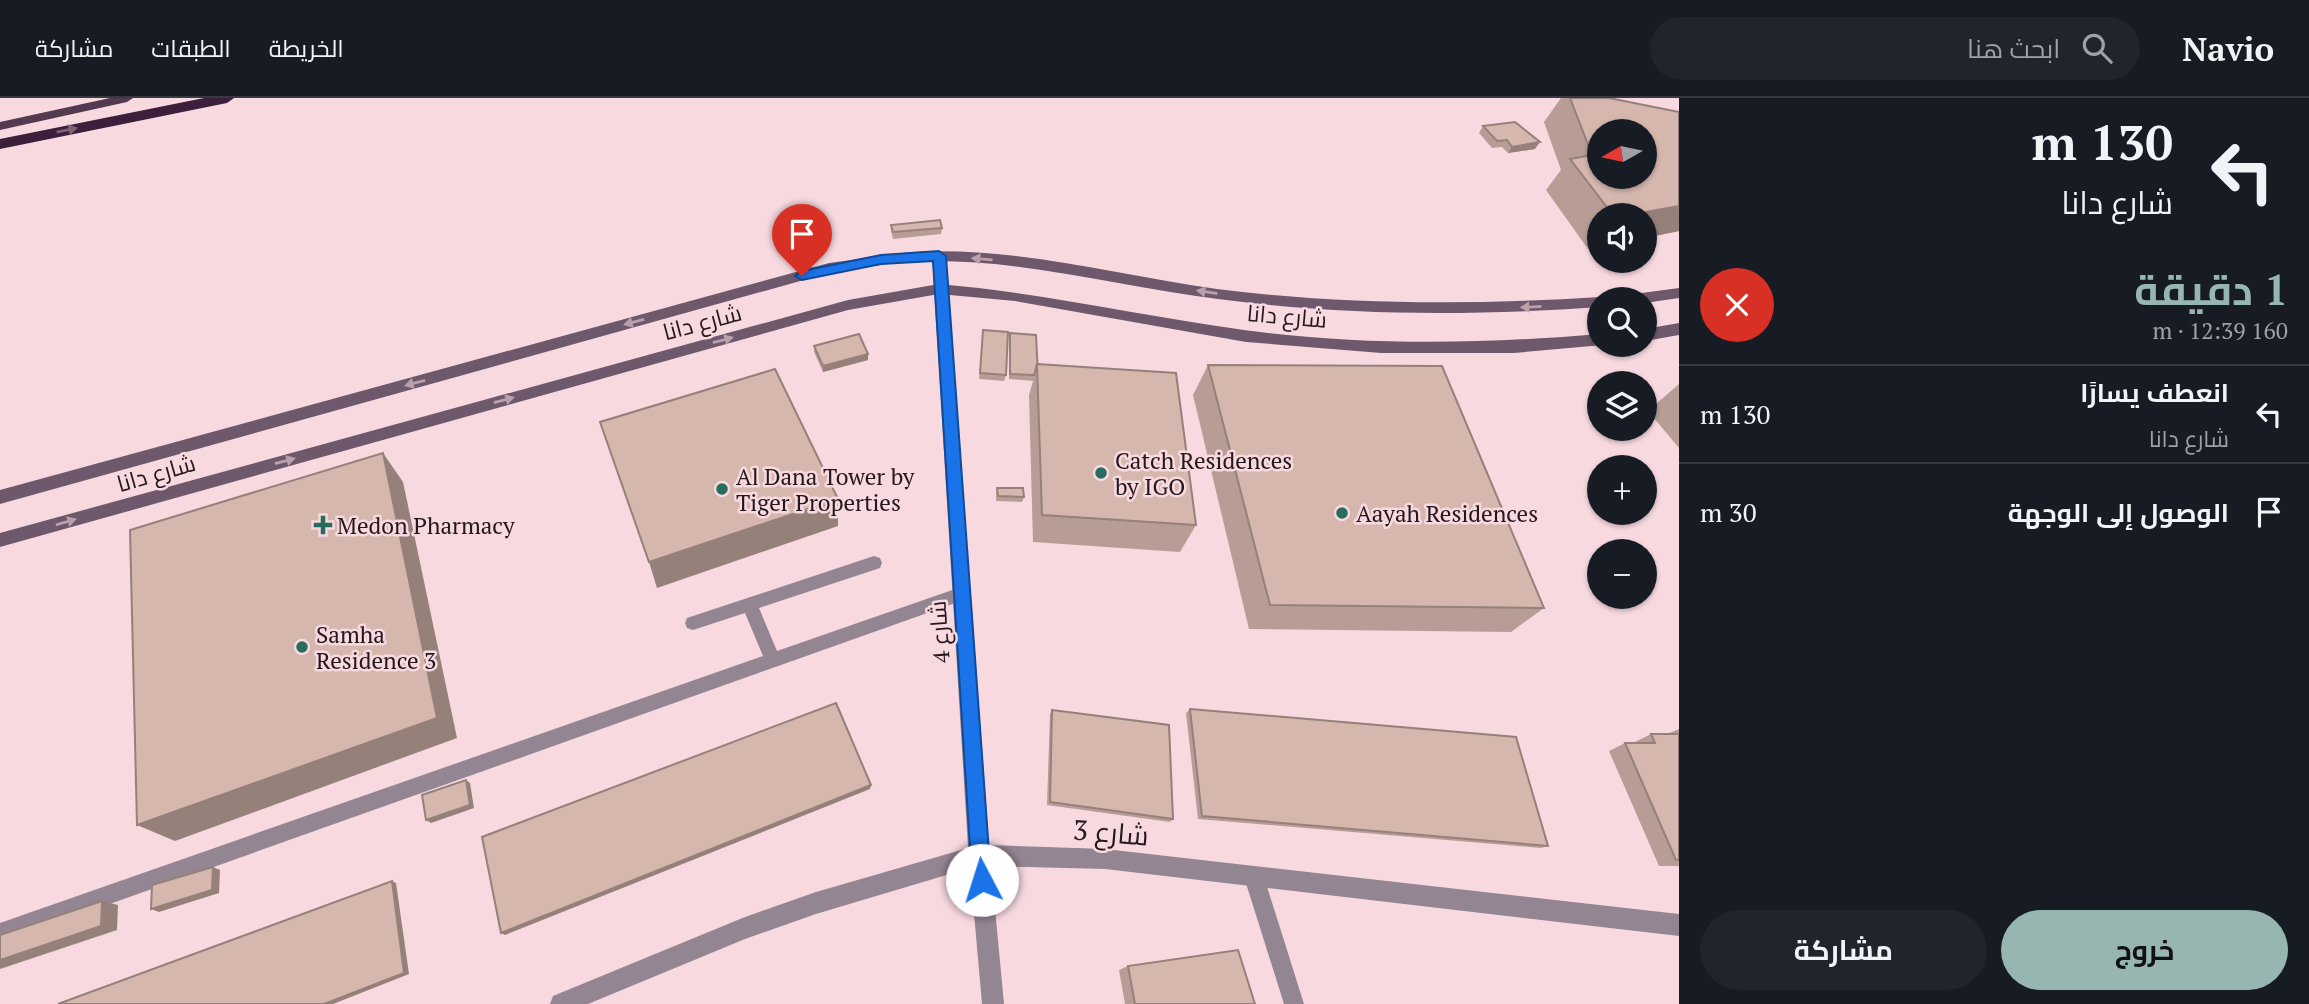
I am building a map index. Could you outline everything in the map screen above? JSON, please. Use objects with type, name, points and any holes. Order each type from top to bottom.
[{"type":"highway","points":[[0,144],[227,98]]},
{"type":"main road","points":[[0,126],[127,98]]},
{"type":"street","name":"شارع 4","points":[[939,256],[939,289],[979,855],[993,1004]]},
{"type":"street","name":"شارع دانا","points":[[0,497],[828,268],[881,260],[939,256],[1025,263],[1219,294],[1322,304],[1453,309],[1587,303]]},
{"type":"street","name":"شارع دانا","points":[[0,540],[848,305],[939,289],[1015,296],[1112,316],[1246,336],[1381,347],[1514,347],[1587,341]]},
{"type":"street","points":[[1657,296],[1679,293]]},
{"type":"street","points":[[1657,333],[1679,329]]},
{"type":"street","name":"شارع 3","points":[[561,1004],[745,928],[816,903],[979,855],[1105,859],[1679,925]]},
{"type":"lane","points":[[694,623],[874,563]]},
{"type":"lane","points":[[0,933],[961,594]]},
{"type":"lane","points":[[749,604],[773,661]]},
{"type":"lane","points":[[1254,877],[1294,1004]]},
{"type":"building","points":[[1570,98],[1609,98],[1679,112],[1679,206],[1657,210],[1657,203],[1604,203],[1593,189],[1657,189],[1657,119],[1587,119],[1587,142]]},
{"type":"building","points":[[1515,122],[1540,142],[1512,147],[1507,140],[1497,141],[1483,126]]},
{"type":"building","points":[[1587,156],[1587,181],[1570,159]]},
{"type":"building","points":[[940,220],[942,228],[893,232],[891,225]]},
{"type":"building","points":[[983,330],[1008,332],[1006,375],[980,373]]},
{"type":"building","points":[[1010,333],[1036,335],[1038,375],[1037,364],[1034,375],[1010,374]]},
{"type":"building","points":[[859,334],[868,354],[823,366],[814,346]]},
{"type":"building","name":"Catch Residences by IGO","points":[[1037,364],[1176,373],[1196,525],[1042,515]]},
{"type":"building","name":"Aayah Residences","points":[[1208,365],[1442,366],[1544,608],[1270,605]]},
{"type":"building","name":"Al Dana Tower by Tiger Properties","points":[[775,369],[838,499],[649,562],[600,422]]},
{"type":"building","name":"Samha Residence 3","points":[[383,453],[437,718],[137,825],[130,530]]},
{"type":"building","points":[[997,488],[1023,488],[1024,497],[998,496]]},
{"type":"building","points":[[836,703],[871,785],[501,933],[482,837]]},
{"type":"building","points":[[1190,709],[1516,737],[1548,846],[1202,816]]},
{"type":"building","points":[[1052,710],[1169,725],[1173,819],[1050,802]]},
{"type":"building","points":[[1651,734],[1679,734],[1679,860],[1676,860],[1625,743],[1655,743]]},
{"type":"building","points":[[466,780],[470,805],[426,820],[422,795]]},
{"type":"building","points":[[213,867],[212,890],[151,909],[152,885]]},
{"type":"building","points":[[392,881],[404,973],[324,1004],[58,1004]]},
{"type":"building","points":[[102,901],[101,926],[0,960],[0,935]]},
{"type":"building","points":[[1238,950],[1255,1004],[1135,1004],[1128,966]]},
{"type":"place","name":"Catch Residences by IGO","points":[[1101,473]]},
{"type":"place","name":"Al Dana Tower by Tiger Properties","points":[[722,489]]},
{"type":"place","name":"Aayah Residences","points":[[1342,513]]},
{"type":"place","name":"Medon Pharmacy","points":[[323,525]]},
{"type":"place","name":"Samha Residence 3","points":[[302,647]]},
{"type":"route","points":[[802,276],[828,268],[881,260],[939,256],[939,289],[982,880]]}]
